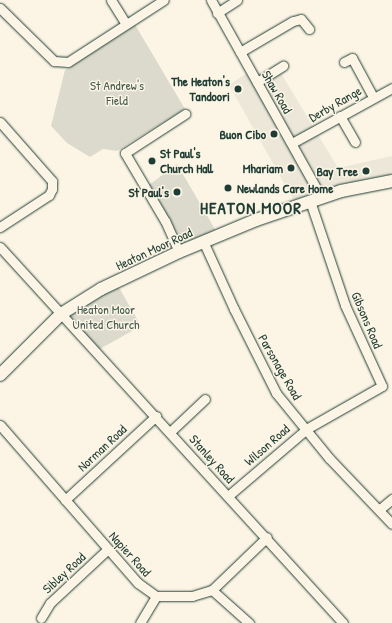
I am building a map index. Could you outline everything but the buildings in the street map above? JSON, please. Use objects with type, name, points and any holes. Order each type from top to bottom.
[{"type":"main road","name":"Heaton Moor Road","points":[[0,375],[61,314],[101,289],[203,241],[316,199],[392,180]]},
{"type":"street","points":[[111,0],[126,24]]},
{"type":"street","points":[[0,8],[54,61],[68,62],[164,0]]},
{"type":"street","name":"Shaw Road","points":[[211,0],[292,144],[316,199]]},
{"type":"street","points":[[217,13],[237,0]]},
{"type":"street","points":[[240,52],[301,19],[309,29]]},
{"type":"street","points":[[344,62],[352,58],[374,97]]},
{"type":"street","points":[[256,82],[283,66]]},
{"type":"street","name":"Derby Range","points":[[292,144],[392,88]]},
{"type":"street","points":[[179,252],[165,221],[125,153],[185,114]]},
{"type":"street","points":[[340,116],[355,142]]},
{"type":"street","points":[[0,122],[52,180],[49,195],[0,226]]},
{"type":"street","name":"Gibsons Road","points":[[305,430],[382,386],[345,305],[316,199]]},
{"type":"street","name":"Parsonage Road","points":[[203,241],[261,365],[276,393],[305,430],[380,509],[392,524]]},
{"type":"street","name":"Stanley Road","points":[[0,247],[267,537],[343,623]]},
{"type":"street","points":[[170,432],[205,399]]},
{"type":"street","name":"Norman Road","points":[[65,500],[156,416]]},
{"type":"street","name":"Napier Road","points":[[0,426],[138,583],[156,596]]},
{"type":"street","name":"Wilson Road","points":[[228,496],[305,430]]},
{"type":"street","points":[[380,509],[392,499]]},
{"type":"street","points":[[140,623],[156,596],[192,596],[212,590],[267,537]]},
{"type":"street","name":"Sibley Road","points":[[41,618],[50,603],[108,549]]},
{"type":"street","points":[[212,590],[249,623]]},
{"type":"shaded area","points":[[276,65],[338,168],[392,156],[392,174],[294,201],[229,85],[250,71],[254,78]]},
{"type":"green space","name":"St Andrew's Field","points":[[134,23],[185,109],[117,151],[103,149],[90,157],[67,143],[51,126],[65,70]]},
{"type":"green space","points":[[177,164],[216,231],[183,243],[145,188]]},
{"type":"green space","name":"Heaton Moor United Church","points":[[118,286],[141,326],[98,350],[66,313]]},
{"type":"place","name":"The Heaton's Tandoori","points":[[238,89]]},
{"type":"place","name":"Buon Cibo","points":[[274,134]]},
{"type":"place","name":"St Paul's Church Hall","points":[[152,161]]},
{"type":"place","name":"Mhariam","points":[[291,168]]},
{"type":"place","name":"Bay Tree","points":[[366,171]]},
{"type":"place","name":"Newlands Care Home","points":[[228,188]]},
{"type":"place","name":"St Paul's","points":[[177,192]]},
{"type":"district","name":"HEATON MOOR","points":[[251,208]]}]
